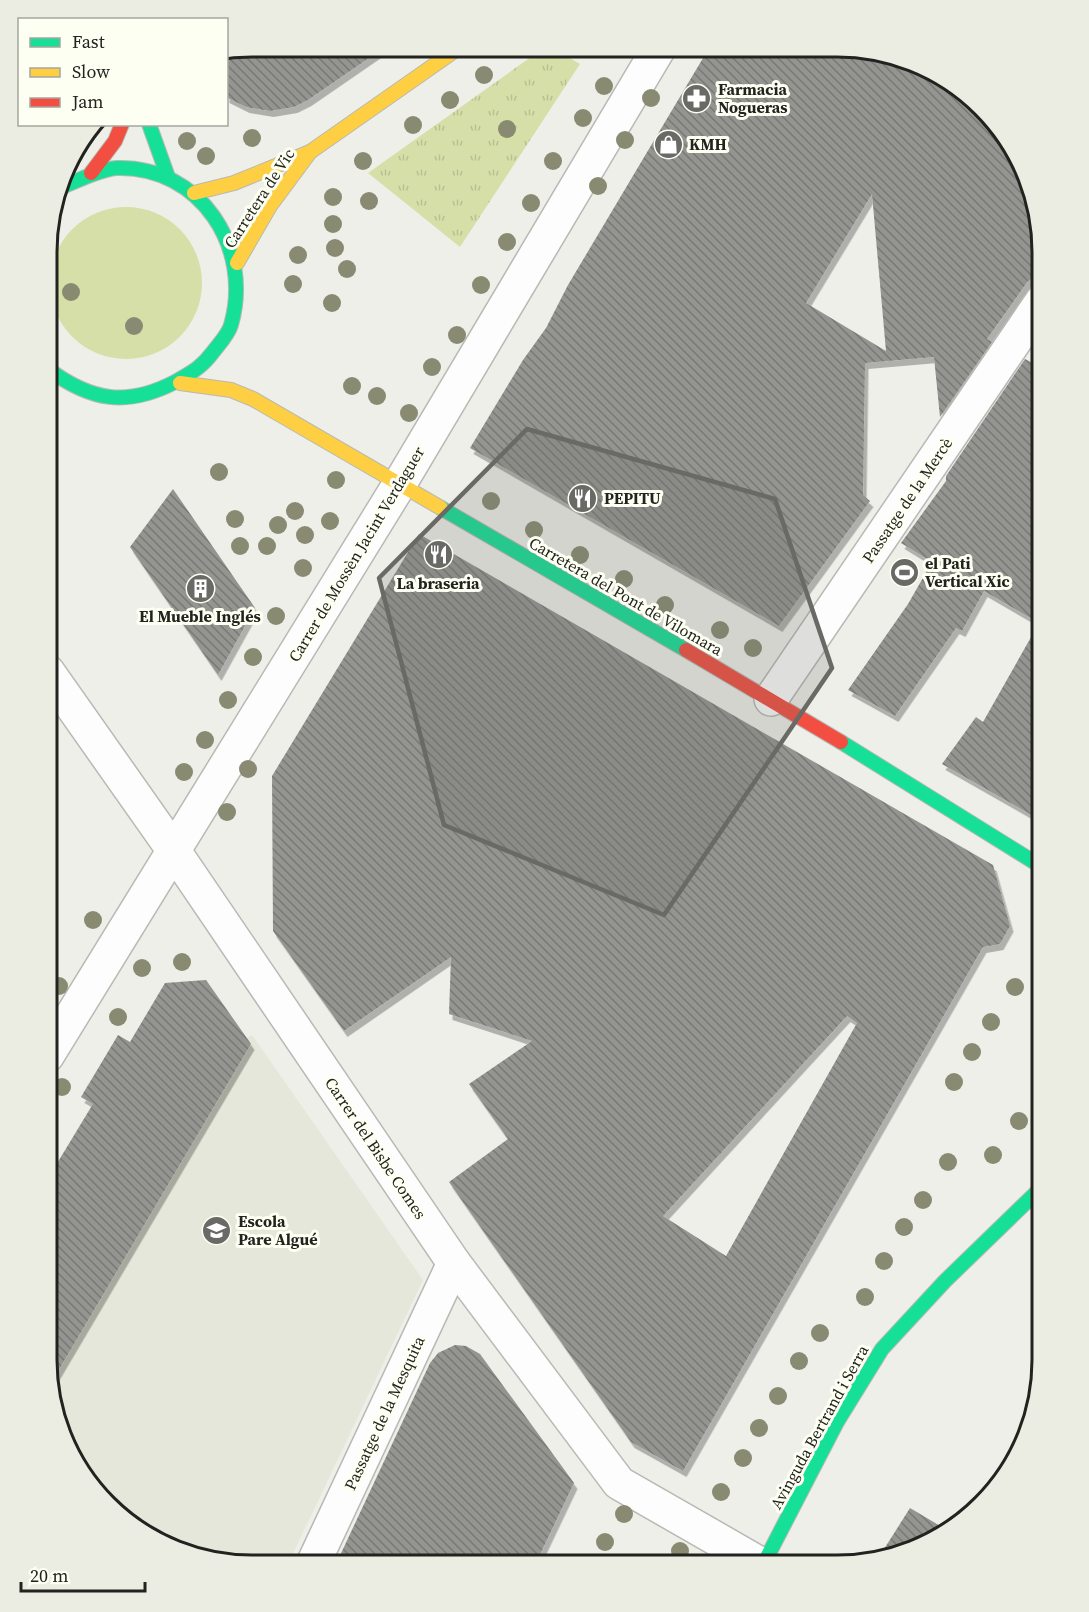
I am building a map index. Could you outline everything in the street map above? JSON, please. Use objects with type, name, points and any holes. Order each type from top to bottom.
[{"type":"street","name":"Carretera de Vic","points":[[194,193],[234,183],[310,152],[446,57]]},
{"type":"street","name":"Carrer de Mossèn Jacint Verdaguer","points":[[57,1040],[399,484],[654,57]]},
{"type":"street","points":[[91,173],[115,141],[121,126]]},
{"type":"street","points":[[150,126],[168,177]]},
{"type":"street","name":"Carretera de Vic","points":[[237,263],[265,214],[310,152]]},
{"type":"street","points":[[57,376],[87,392],[125,397],[144,396],[180,383],[205,364],[215,352],[230,325],[238,294],[237,263],[222,224],[194,193],[168,177],[125,168],[91,173],[69,183]]},
{"type":"street","name":"Passatge de la Mercè","points":[[771,699],[1032,316]]},
{"type":"street","name":"Carretera del Pont de Vilomara","points":[[180,383],[231,390],[253,399],[771,699],[1032,861]]},
{"type":"street","name":"Carrer del Bisbe Comes","points":[[57,685],[174,851],[454,1263],[620,1483],[745,1555]]},
{"type":"street","name":"Avinguda Bertrand i Serra","points":[[767,1555],[837,1422],[882,1349],[945,1281],[1032,1197]]},
{"type":"street","name":"Passatge de la Mesquita","points":[[317,1555],[454,1263]]},
{"type":"highlighted area","points":[[527,429],[775,499],[832,668],[664,915],[444,825],[379,578]]},
{"type":"shaded area","name":"Escola Pare Algué","points":[[206,980],[247,1038],[252,1035],[423,1280],[292,1555],[252,1555],[202,1548],[154,1529],[133,1515],[97,1479],[83,1458],[67,1423],[61,1398],[57,1373],[57,1163],[92,1104],[81,1097],[88,1083],[122,1102],[130,1042],[165,983]]},
{"type":"green space","points":[[531,57],[568,57],[580,64],[460,247],[368,173]]},
{"type":"green space","points":[[126,207],[155,213],[180,229],[196,254],[202,283],[196,312],[180,337],[155,353],[126,359],[97,353],[72,337],[57,314],[57,252],[72,229],[97,213]]},
{"type":"building","points":[[370,57],[308,100],[294,107],[270,111],[246,107],[228,98],[228,59]]},
{"type":"building","points":[[704,57],[837,57],[887,64],[912,72],[956,97],[992,133],[1017,177],[1028,214],[1032,279],[1028,281],[987,339],[992,342],[940,417],[934,357],[865,363],[863,495],[870,501],[779,626],[470,448],[523,360],[546,328],[568,285]],"holes":[[[872,194],[886,351],[806,303]]]},
{"type":"building","points":[[1025,359],[1032,363],[1032,619],[984,591],[962,631],[956,628],[895,716],[848,690],[908,604],[932,562],[901,543],[946,481],[946,476]]},
{"type":"building","name":"El Mueble Inglés","points":[[173,489],[255,608],[218,675],[130,547]]},
{"type":"building","points":[[419,534],[993,865],[1010,926],[1000,944],[983,947],[683,1471],[631,1442],[449,1182],[508,1139],[469,1084],[532,1041],[449,1014],[451,957],[344,1031],[273,931],[272,776]],"holes":[[[847,1016],[857,1023],[726,1256],[663,1216]]]},
{"type":"building","points":[[1032,635],[1032,815],[942,764],[976,717],[983,722]]},
{"type":"building","points":[[206,980],[251,1044],[57,1373],[57,1163],[93,1104],[81,1097],[118,1035],[130,1042],[165,983]]},
{"type":"building","points":[[455,1345],[466,1346],[480,1354],[574,1483],[540,1555],[340,1555],[430,1363],[438,1353]]},
{"type":"building","points":[[910,1508],[939,1526],[912,1540],[884,1549]]},
{"type":"traffic: fast","points":[[150,126],[168,177]]},
{"type":"traffic: fast","points":[[57,375],[79,388],[110,397],[141,395],[158,390],[191,372],[209,357],[230,329],[236,296],[234,268],[227,241],[214,217],[196,196],[173,181],[147,171],[117,168],[96,173],[69,184]]},
{"type":"traffic: fast","points":[[441,508],[686,650]]},
{"type":"traffic: fast","points":[[841,742],[1032,861]]},
{"type":"traffic: fast","points":[[768,1555],[837,1422],[882,1349],[945,1281],[1032,1197]]},
{"type":"traffic: slow","points":[[194,193],[234,183],[310,152],[446,57]]},
{"type":"traffic: slow","points":[[237,263],[270,206],[310,152]]},
{"type":"traffic: slow","points":[[180,383],[231,390],[253,399],[441,508]]},
{"type":"traffic: jam","points":[[91,173],[115,141],[121,126]]},
{"type":"traffic: jam","points":[[686,650],[841,742]]},
{"type":"place","name":"Farmacia Nogueras","points":[[697,98]]},
{"type":"place","name":"KMH","points":[[668,144]]},
{"type":"place","name":"PEPITU","points":[[583,498]]},
{"type":"place","name":"La braseria","points":[[438,555]]},
{"type":"place","name":"el Pati Vertical Xic","points":[[904,572]]},
{"type":"place","name":"El Mueble Inglés","points":[[200,588]]},
{"type":"place","name":"Escola Pare Algué","points":[[217,1230]]}]
